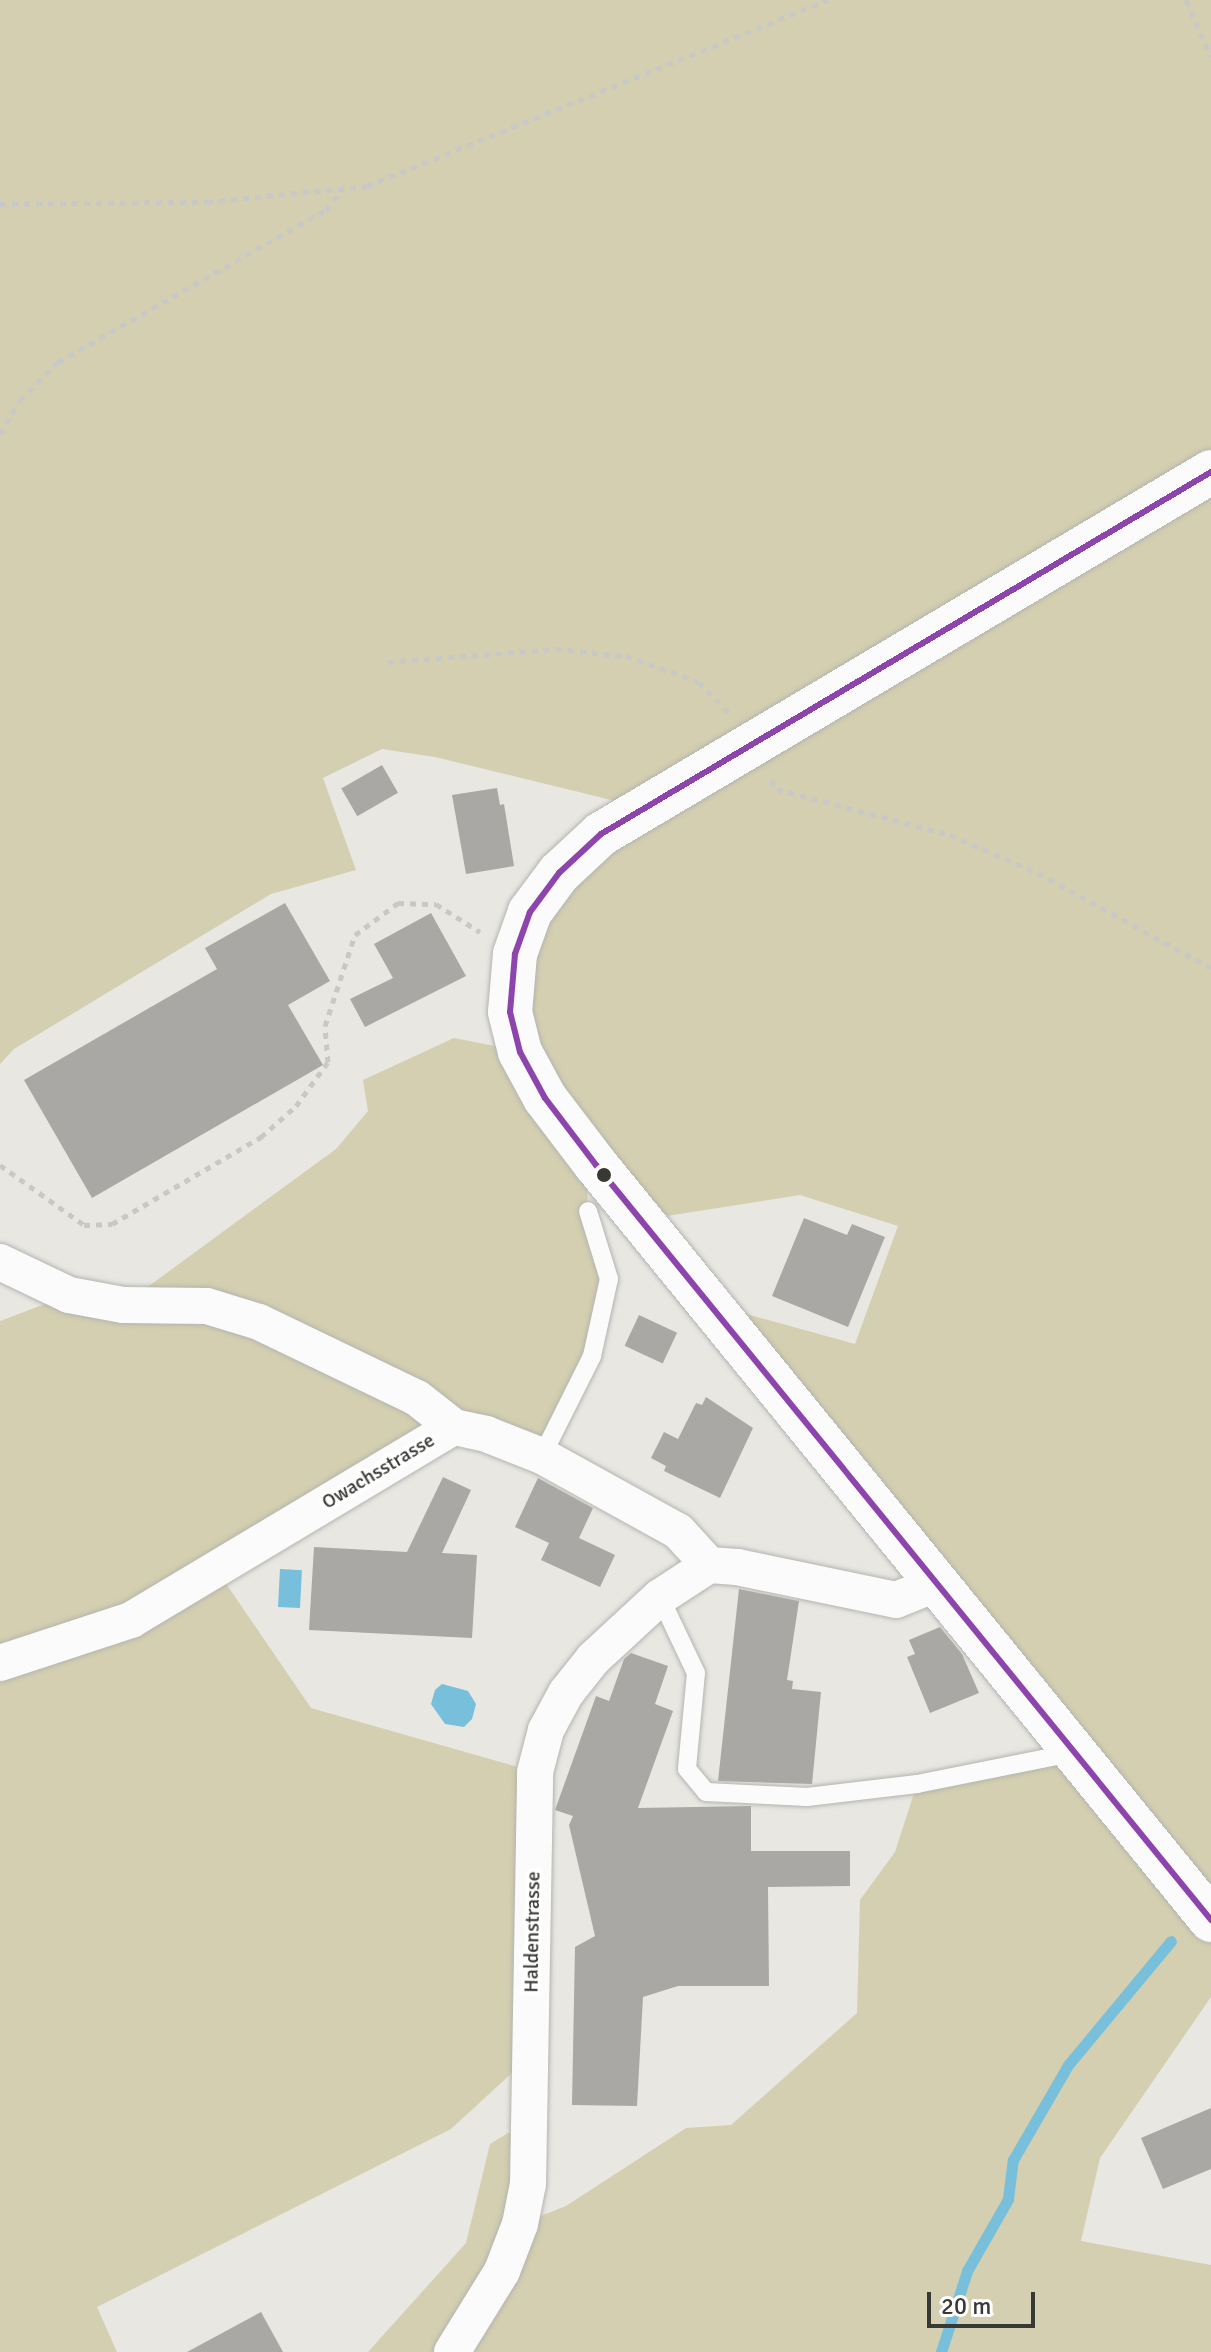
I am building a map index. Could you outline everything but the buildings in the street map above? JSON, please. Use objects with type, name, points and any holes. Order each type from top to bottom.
[{"type":"street","points":[[1211,472],[601,834],[559,873],[530,912],[515,954],[510,1012],[520,1052],[545,1098],[1211,1920]]},
{"type":"street","points":[[0,1262],[69,1295],[123,1305],[207,1306],[259,1322],[417,1398],[454,1427]]},
{"type":"street","name":"Owachsstrasse","points":[[0,1663],[131,1620],[454,1427],[486,1434],[542,1456],[678,1531],[709,1565]]},
{"type":"street","points":[[709,1565],[737,1567],[896,1600],[938,1583]]},
{"type":"street","name":"Haldenstrasse","points":[[452,2352],[502,2271],[520,2224],[528,2184],[535,1772],[542,1744],[566,1693],[584,1670],[660,1597],[709,1565]]},
{"type":"lane","points":[[542,1456],[592,1356],[609,1279],[588,1211]]},
{"type":"lane","points":[[660,1597],[696,1673],[687,1769],[706,1792],[807,1797],[917,1784],[1077,1753]]},
{"type":"path","points":[[0,204],[207,202],[367,186],[828,0]]},
{"type":"path","points":[[1186,0],[1211,57]]},
{"type":"path","points":[[0,434],[20,400],[58,362],[326,210],[343,189]]},
{"type":"path","points":[[388,662],[556,649],[626,656],[699,682],[730,714],[777,789],[950,835],[1038,873],[1211,968]]},
{"type":"path","points":[[0,1165],[84,1225],[112,1224],[261,1137],[296,1106],[328,1062],[325,1026],[355,935],[398,903],[436,904],[455,916]]},
{"type":"shaded area","points":[[0,0],[1211,0],[1211,1997],[1100,2158],[1081,2241],[1211,2265],[1211,2352],[368,2352],[466,2243],[490,2144],[508,2133],[528,2135],[521,2224],[566,2206],[686,2128],[731,2125],[857,2013],[860,1900],[895,1852],[917,1784],[1077,1752],[710,1304],[855,1344],[898,1226],[800,1195],[641,1220],[587,1183],[588,1211],[609,1279],[592,1356],[542,1456],[454,1427],[216,1569],[311,1708],[535,1772],[529,2062],[512,2073],[451,2129],[97,2307],[117,2352],[0,2352],[0,1321],[69,1295],[123,1305],[336,1149],[368,1111],[363,1080],[454,1038],[520,1051],[515,954],[640,807],[435,757],[382,749],[323,778],[356,870],[271,894],[14,1049],[0,1064]]},
{"type":"water","points":[[280,1569],[302,1570],[300,1608],[278,1607]]},
{"type":"water","points":[[442,1684],[468,1691],[476,1704],[472,1719],[464,1727],[445,1724],[431,1704],[435,1690]]},
{"type":"waterway","points":[[941,2352],[967,2271],[1008,2199],[1013,2160],[1068,2065],[1171,1941]]},
{"type":"transit line","points":[[1211,472],[601,834],[559,873],[530,912],[515,954],[510,1012],[520,1052],[545,1098],[596,1165],[1211,1920]]}]
